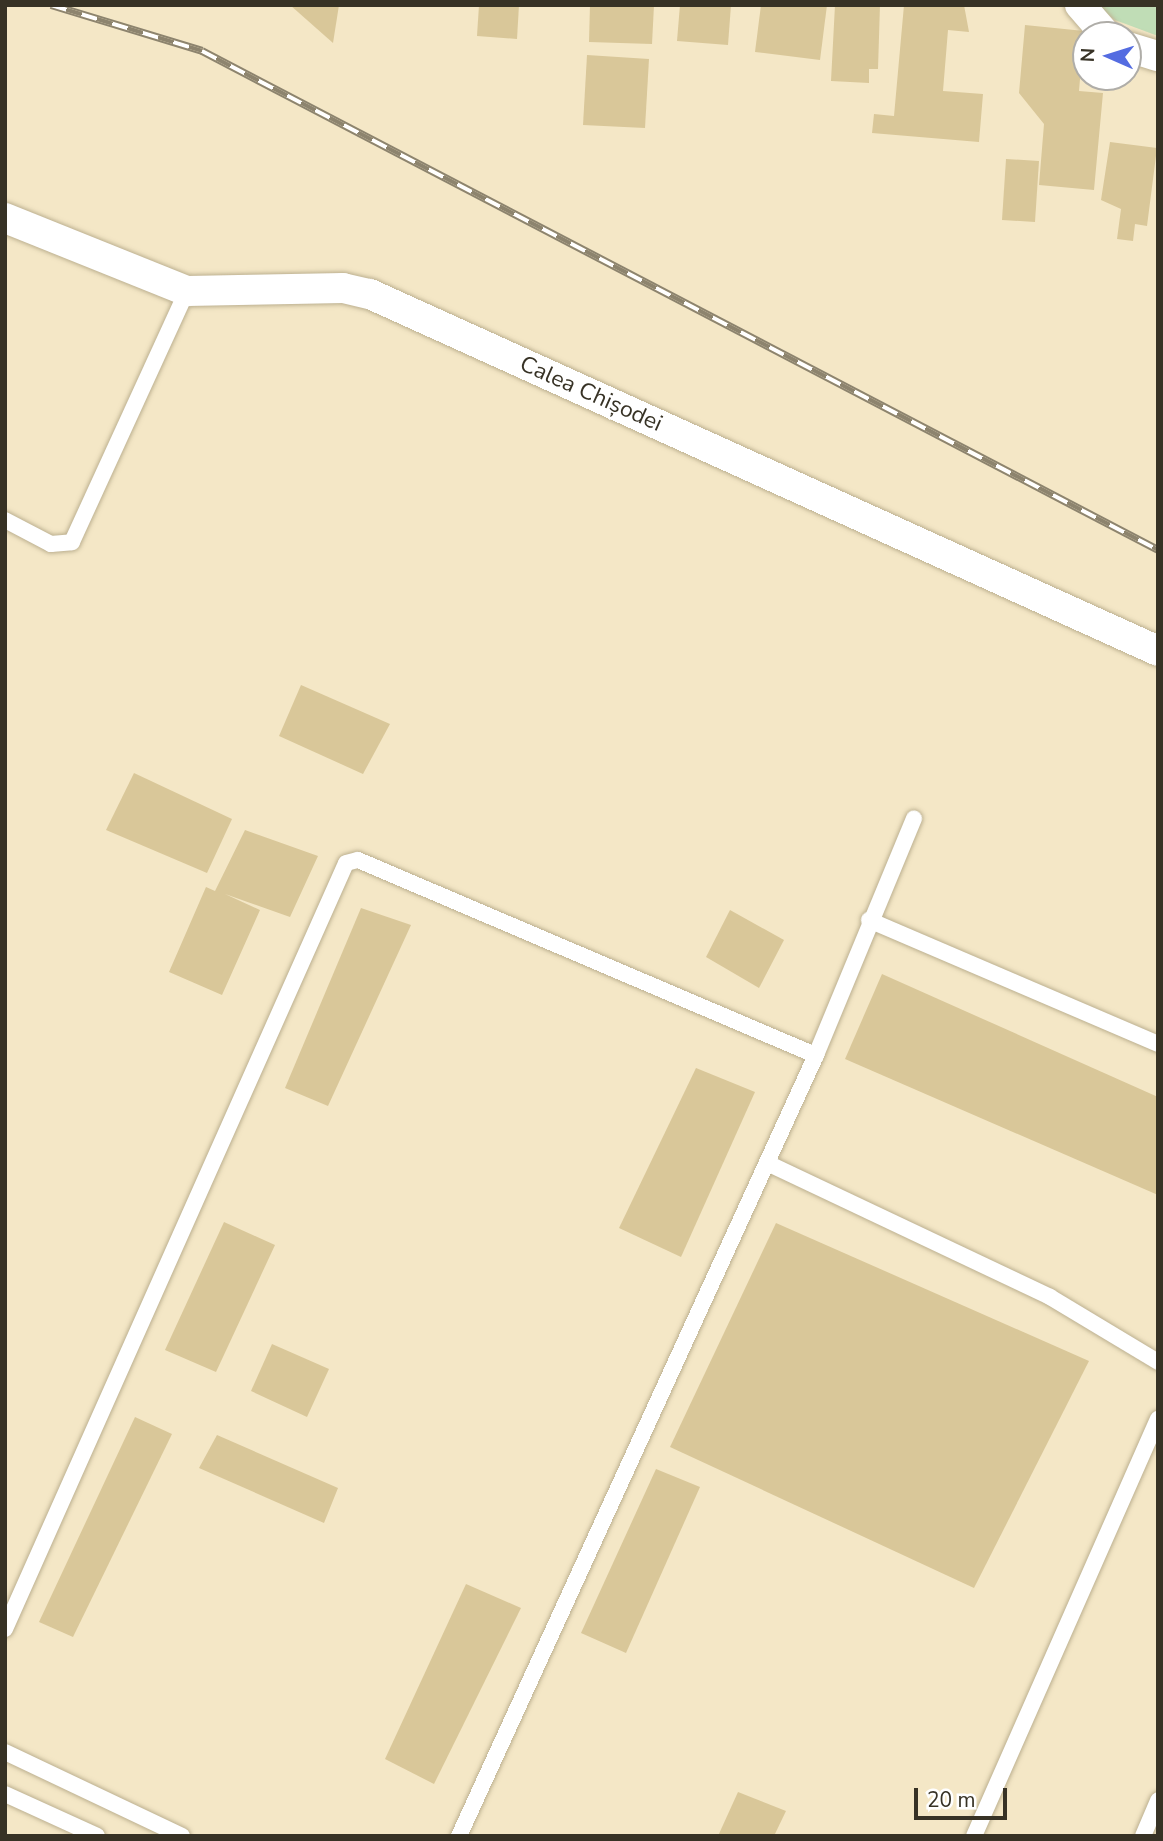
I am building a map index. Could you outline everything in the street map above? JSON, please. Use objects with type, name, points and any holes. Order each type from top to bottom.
[{"type":"street","points":[[1080,5],[1094,21]]},
{"type":"street","name":"Calea Chișodei","points":[[5,218],[187,291],[343,288],[370,294],[1158,652]]},
{"type":"lane","points":[[5,520],[51,544],[72,542],[187,291]]},
{"type":"lane","points":[[459,1836],[816,1055],[869,920],[914,818]]},
{"type":"lane","points":[[5,1629],[346,863],[358,860],[816,1055]]},
{"type":"lane","points":[[869,920],[1158,1044]]},
{"type":"lane","points":[[767,1163],[1049,1297],[1158,1362]]},
{"type":"lane","points":[[974,1836],[1158,1419]]},
{"type":"lane","points":[[5,1752],[182,1836]]},
{"type":"lane","points":[[5,1794],[97,1836]]},
{"type":"lane","points":[[1143,1836],[1158,1800]]},
{"type":"green space","points":[[1096,5],[1158,5],[1158,36],[1142,30],[1142,21],[1115,20]]},
{"type":"building","points":[[290,5],[339,5],[333,43]]},
{"type":"building","points":[[479,5],[519,5],[517,39],[477,36]]},
{"type":"building","points":[[590,5],[654,5],[652,44],[589,42]]},
{"type":"building","points":[[680,5],[731,5],[728,45],[677,41]]},
{"type":"building","points":[[761,5],[827,5],[820,60],[755,52]]},
{"type":"building","points":[[835,5],[880,5],[878,69],[869,69],[869,83],[831,81]]},
{"type":"building","points":[[904,5],[964,5],[969,32],[948,30],[943,91],[983,94],[979,142],[872,133],[874,114],[894,116]]},
{"type":"building","points":[[1025,25],[1072,30],[1072,91],[1103,93],[1094,190],[1039,185],[1044,124],[1019,93]]},
{"type":"building","points":[[587,55],[649,59],[645,128],[583,125]]},
{"type":"building","points":[[1110,142],[1157,148],[1147,226],[1135,224],[1133,241],[1117,239],[1121,209],[1101,200]]},
{"type":"building","points":[[1006,159],[1039,161],[1035,222],[1002,220]]},
{"type":"building","points":[[301,685],[390,724],[363,774],[279,736]]},
{"type":"building","points":[[134,773],[232,819],[207,873],[106,830]]},
{"type":"building","points":[[245,830],[318,856],[290,917],[225,894],[260,910],[222,995],[169,972],[206,887],[215,891]]},
{"type":"building","points":[[361,908],[411,925],[328,1106],[285,1088]]},
{"type":"building","points":[[730,910],[784,940],[759,988],[706,957]]},
{"type":"building","points":[[882,974],[1158,1097],[1158,1195],[845,1059]]},
{"type":"building","points":[[696,1068],[755,1092],[681,1257],[619,1228]]},
{"type":"building","points":[[224,1222],[275,1245],[216,1372],[165,1350]]},
{"type":"building","points":[[776,1223],[1089,1361],[974,1588],[670,1447]]},
{"type":"building","points":[[272,1344],[329,1369],[307,1417],[251,1391]]},
{"type":"building","points":[[135,1417],[172,1434],[73,1637],[39,1622]]},
{"type":"building","points":[[217,1435],[338,1488],[324,1523],[199,1468]]},
{"type":"building","points":[[656,1469],[700,1487],[626,1653],[581,1633]]},
{"type":"building","points":[[466,1584],[521,1608],[434,1784],[385,1759]]},
{"type":"building","points":[[738,1792],[786,1811],[774,1836],[718,1836]]},
{"type":"railway","points":[[51,5],[202,51],[1158,550]]}]
